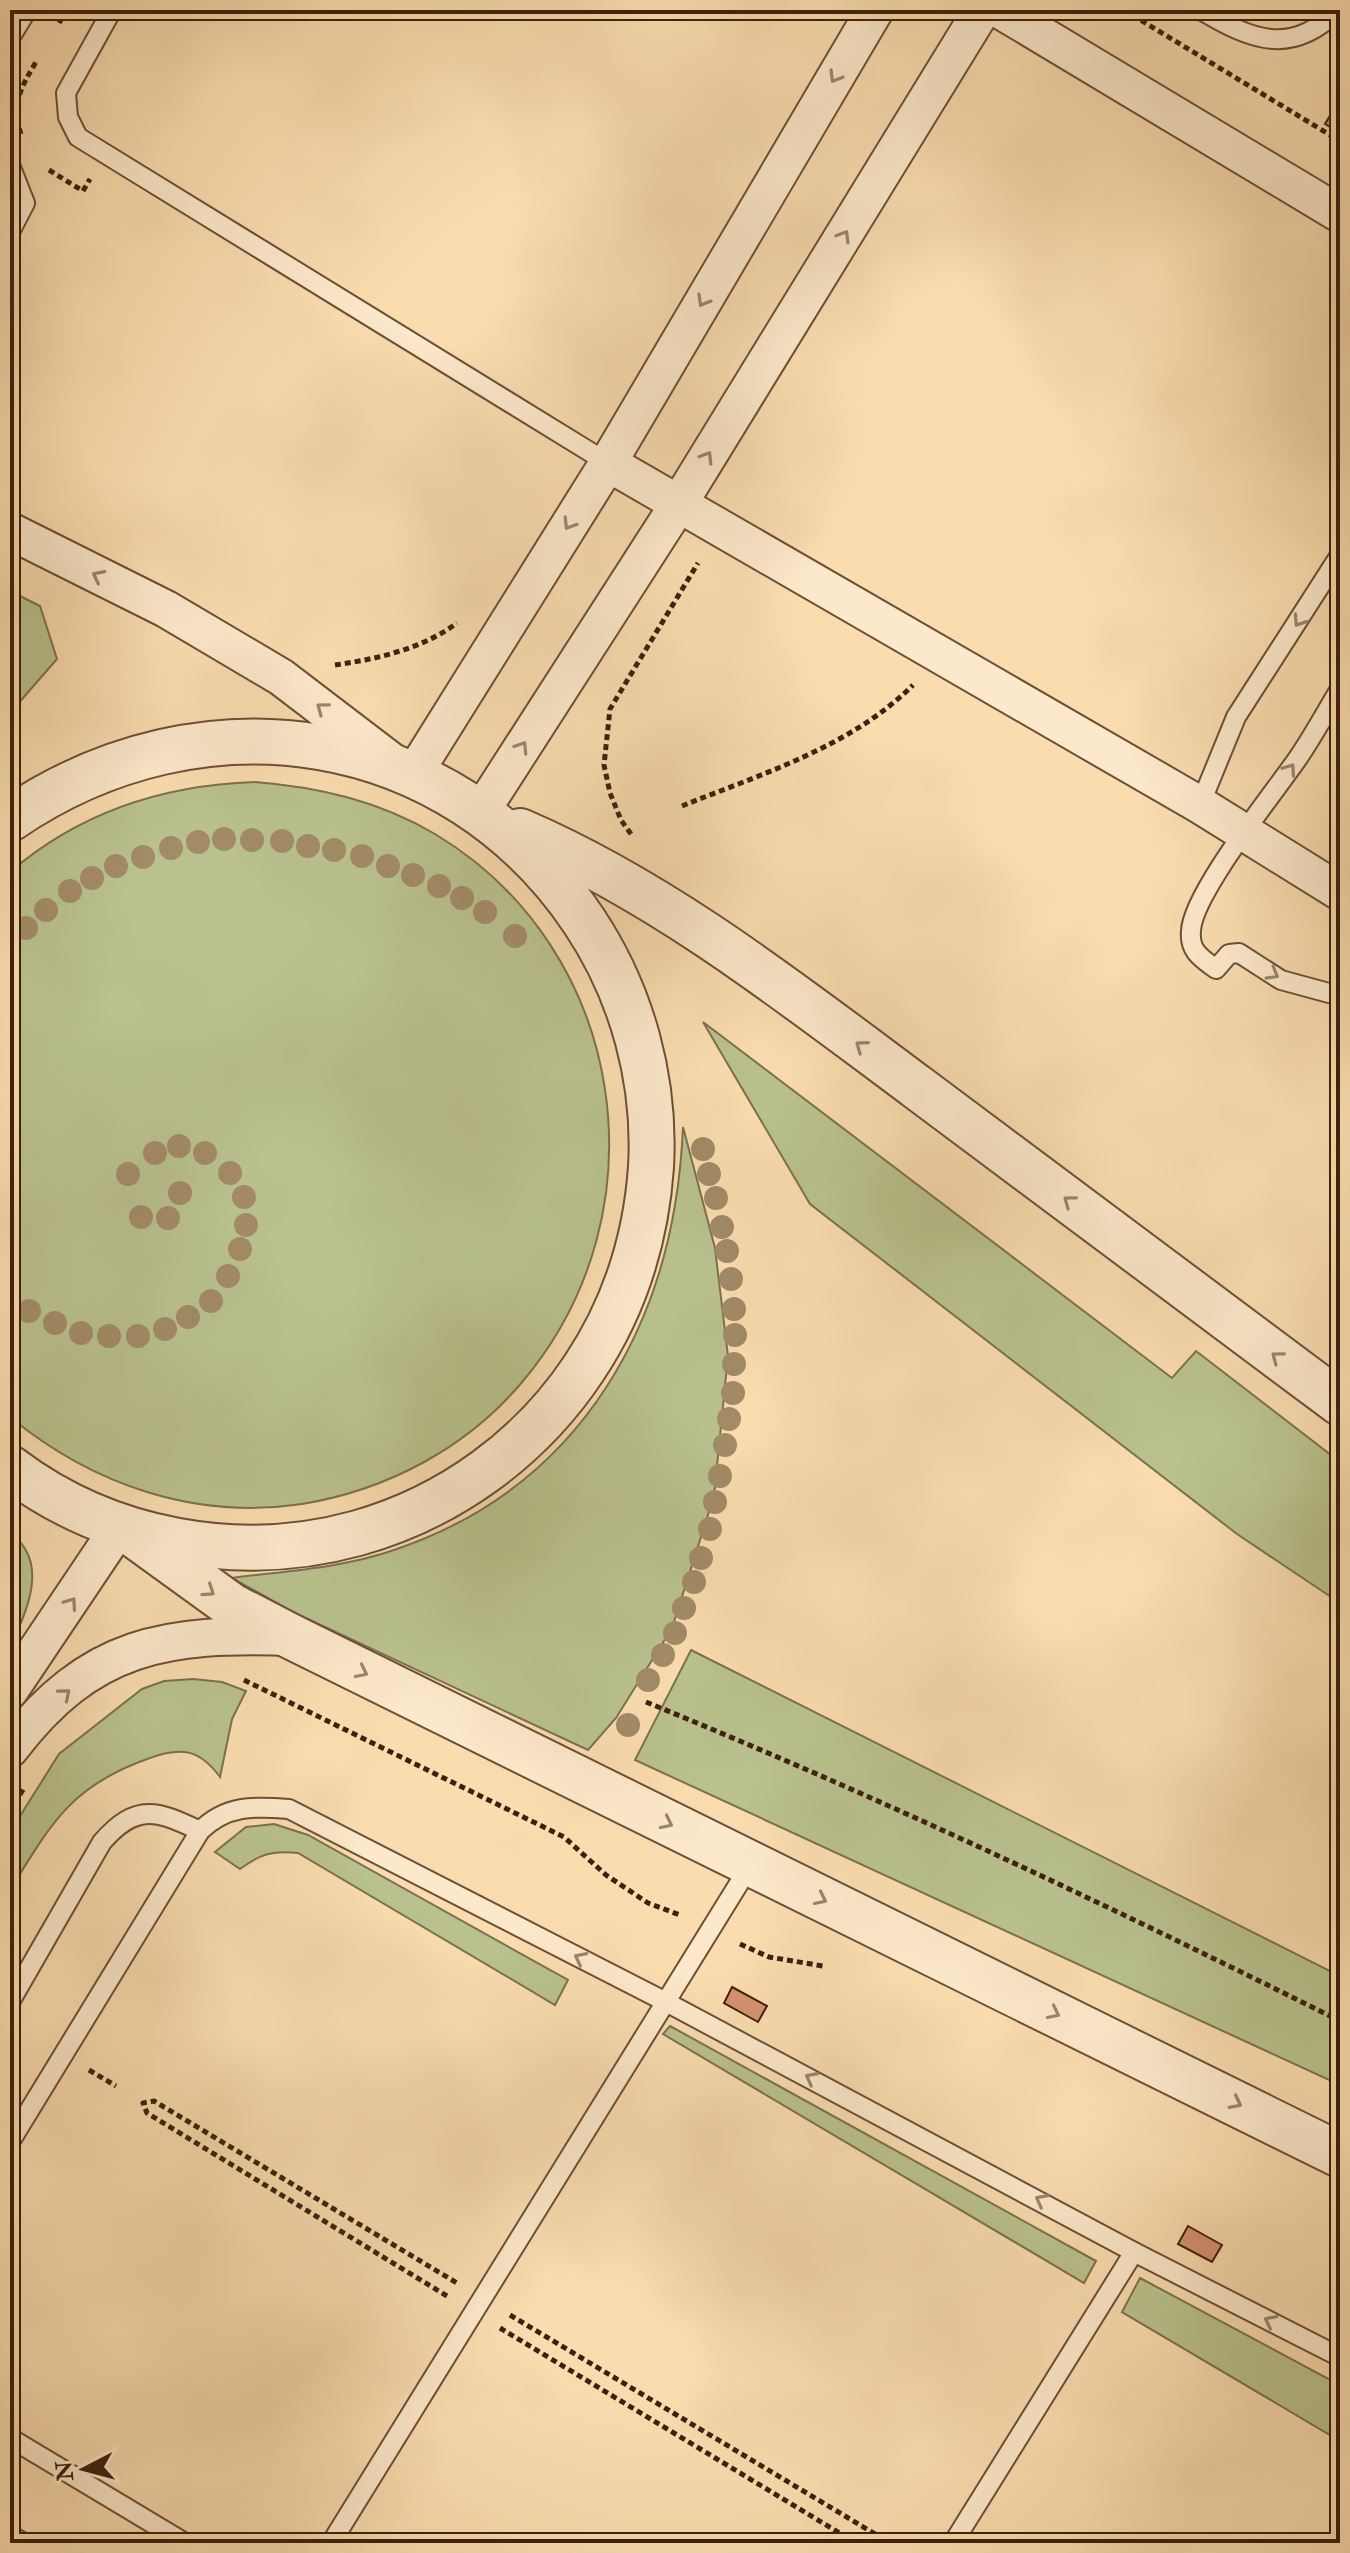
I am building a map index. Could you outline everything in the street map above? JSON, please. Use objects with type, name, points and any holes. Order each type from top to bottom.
[{"type":"street","points":[[409,774],[608,463],[875,10]]},
{"type":"street","points":[[482,815],[678,505],[982,10]]},
{"type":"street","points":[[1000,10],[1340,214]]},
{"type":"street","points":[[608,463],[1200,805],[1340,892]]},
{"type":"street","points":[[10,531],[166,609],[281,677],[409,774],[482,815],[591,866],[708,939],[854,1040],[1340,1403]]},
{"type":"street","points":[[10,819],[86,775],[142,755],[200,743],[290,742],[349,753],[409,774]]},
{"type":"street","points":[[10,1468],[67,1504],[122,1527],[194,1544],[266,1548],[337,1538],[406,1516],[470,1483],[526,1438],[574,1384],[611,1322],[637,1254],[650,1183],[650,1111],[638,1040],[613,971],[573,905],[547,872],[482,815]]},
{"type":"street","points":[[122,1527],[232,1606],[292,1637],[1340,2155]]},
{"type":"street","points":[[10,1690],[122,1527]]},
{"type":"street","points":[[10,1749],[75,1685],[109,1660],[141,1647],[215,1635],[292,1637]]},
{"type":"lane","points":[[10,38],[27,10]]},
{"type":"lane","points":[[112,10],[66,93],[68,117],[78,137],[608,463]]},
{"type":"lane","points":[[1201,10],[1260,40],[1293,38],[1322,26],[1338,10]]},
{"type":"lane","points":[[10,165],[25,203],[10,232]]},
{"type":"lane","points":[[1200,805],[1236,717],[1340,555]]},
{"type":"lane","points":[[1340,689],[1207,892],[1191,926],[1194,952],[1216,969],[1229,954],[1239,953],[1281,980],[1340,996]]},
{"type":"lane","points":[[10,2142],[200,1831],[215,1816],[235,1810],[256,1806],[289,1809],[666,2002],[1134,2252],[1340,2357]]},
{"type":"lane","points":[[10,2002],[102,1842],[118,1824],[137,1814],[162,1813],[200,1831]]},
{"type":"lane","points":[[331,2543],[751,1864]]},
{"type":"lane","points":[[953,2543],[1134,2252]]},
{"type":"lane","points":[[10,2438],[185,2543]]},
{"type":"lane","points":[[10,2535],[24,2543]]},
{"type":"path","points":[[1124,10],[1340,141]]},
{"type":"path","points":[[633,837],[621,820],[604,765],[610,709],[719,529]]},
{"type":"path","points":[[327,666],[375,659],[399,651],[454,626],[462,618]]},
{"type":"path","points":[[682,806],[812,754],[893,706],[942,656]]},
{"type":"path","points":[[240,1678],[564,1837],[606,1875],[648,1903],[712,1928],[757,1953],[823,1966]]},
{"type":"path","points":[[646,1702],[829,1776],[1160,1931],[1340,2021]]},
{"type":"path","points":[[10,1812],[29,1779]]},
{"type":"path","points":[[88,2069],[116,2086]]},
{"type":"path","points":[[143,2103],[154,2101],[890,2543]]},
{"type":"green space","points":[[10,591],[40,606],[57,659],[10,713]]},
{"type":"green space","points":[[255,782],[325,792],[370,804],[414,822],[435,834],[500,884],[550,944],[585,1013],[605,1087],[609,1164],[597,1240],[568,1313],[523,1381],[501,1405],[452,1445],[395,1476],[334,1497],[262,1508],[223,1507],[184,1501],[111,1479],[76,1462],[10,1417],[10,872],[65,833],[124,806],[188,789]]},
{"type":"green space","points":[[703,1022],[1172,1378],[1196,1351],[1340,1462],[1340,1603],[1237,1534],[810,1204]]},
{"type":"green space","points":[[683,1127],[715,1248],[728,1356],[714,1496],[672,1628],[616,1718],[588,1750],[293,1612],[232,1578],[334,1565],[394,1550],[461,1521],[518,1484],[567,1439],[607,1386],[638,1328],[661,1265],[676,1198]]},
{"type":"green space","points":[[10,1533],[30,1558],[32,1573],[28,1603],[10,1648]]},
{"type":"green space","points":[[691,1650],[1340,1976],[1340,2085],[635,1760]]},
{"type":"green space","points":[[193,1679],[222,1682],[246,1691],[232,1719],[220,1777],[198,1756],[172,1752],[150,1758],[101,1780],[82,1794],[52,1825],[10,1890],[10,1832],[59,1754],[142,1689],[164,1681]]},
{"type":"green space","points":[[274,1824],[308,1835],[568,1980],[555,2005],[298,1853],[267,1854],[240,1869],[215,1852],[246,1827]]},
{"type":"green space","points":[[670,2026],[1096,2261],[1084,2283],[663,2034]]},
{"type":"green space","points":[[1140,2278],[1340,2385],[1340,2441],[1122,2312]]},
{"type":"building","points":[[1340,99],[1340,133],[1325,124]]},
{"type":"building","points":[[732,1987],[767,2006],[758,2022],[724,2003]]},
{"type":"building","points":[[1188,2226],[1222,2245],[1212,2262],[1178,2244]]}]
